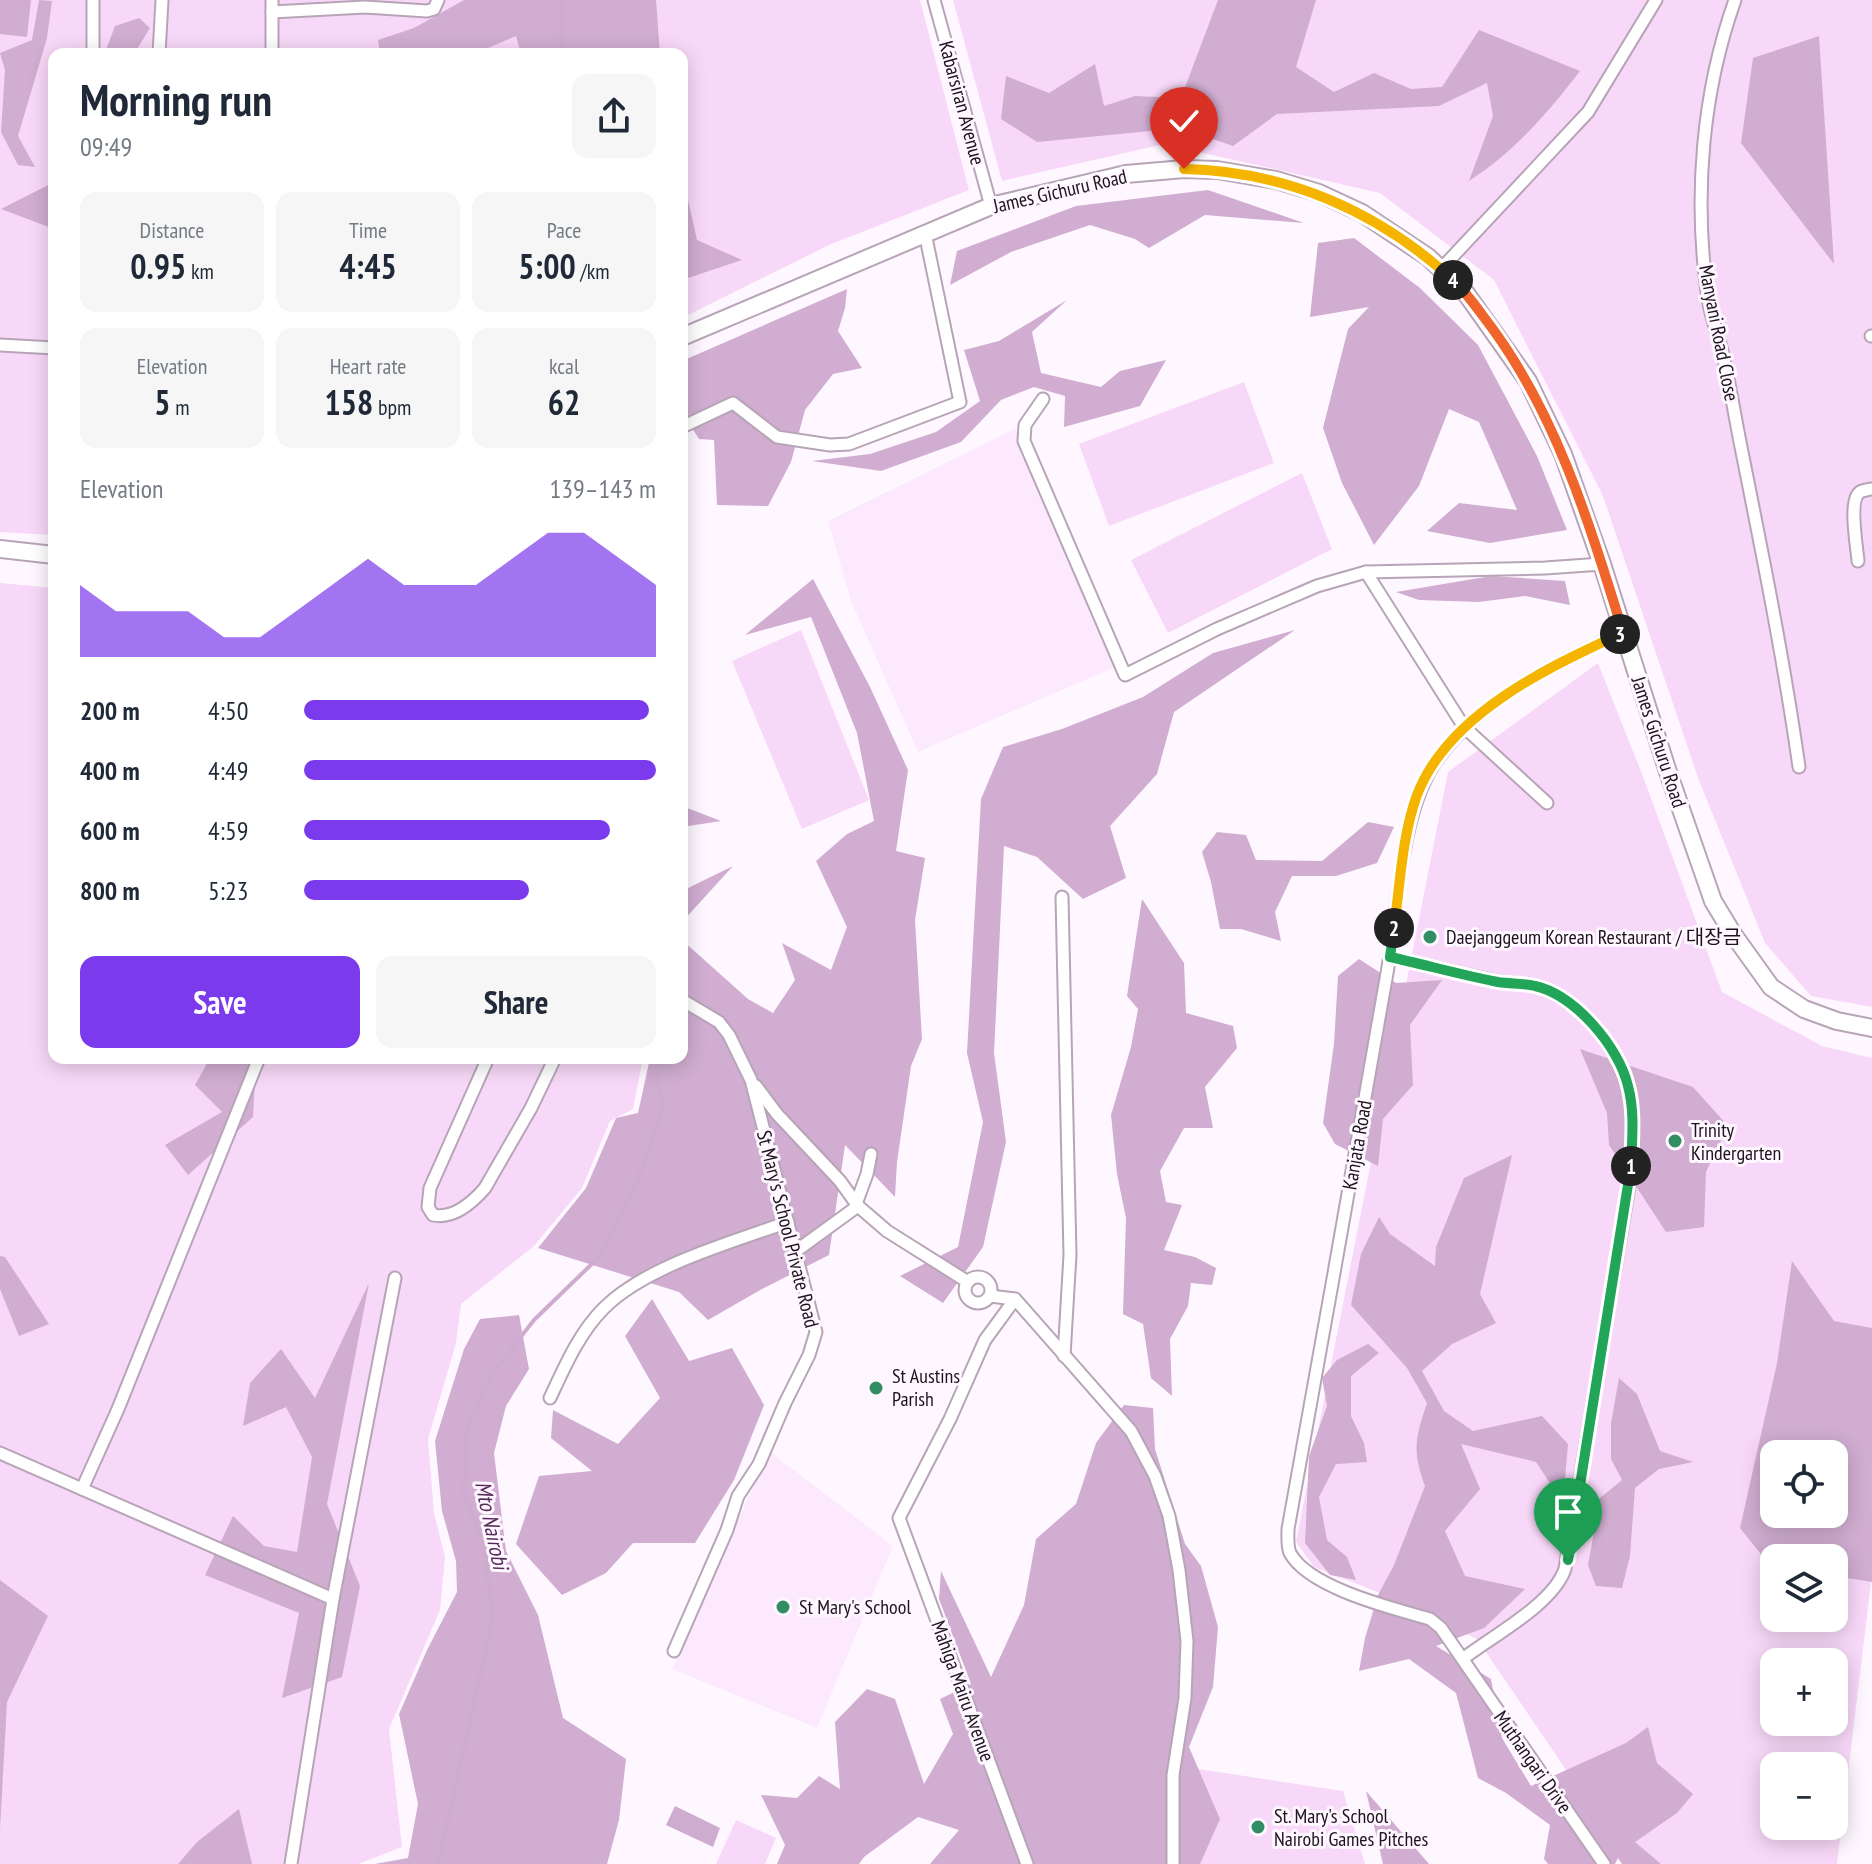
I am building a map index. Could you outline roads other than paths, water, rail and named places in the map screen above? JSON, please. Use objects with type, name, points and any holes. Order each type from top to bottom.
[{"type":"main road","name":"James Gichuru Road","points":[[688,334],[991,206],[1126,174],[1184,169],[1217,170],[1276,180],[1319,193],[1362,213],[1428,257],[1465,292],[1528,381],[1563,454],[1713,901],[1733,934],[1771,987],[1804,1009],[1837,1021],[1872,1028]]},
{"type":"main road","points":[[0,549],[48,554]]},
{"type":"street","points":[[93,0],[93,48]]},
{"type":"street","points":[[159,48],[162,0]]},
{"type":"street","points":[[272,48],[272,6],[427,11],[434,9],[438,0]]},
{"type":"street","name":"Kabarsiran Avenue","points":[[934,0],[991,206]]},
{"type":"street","points":[[1441,269],[1588,112],[1656,0]]},
{"type":"street","name":"Manyani Road Close","points":[[1735,0],[1715,68],[1705,134],[1701,189],[1702,241],[1707,296],[1722,350],[1784,666],[1799,767]]},
{"type":"street","points":[[688,424],[733,403],[777,437],[830,445],[849,444],[960,402],[925,233]]},
{"type":"street","points":[[0,345],[48,348]]},
{"type":"street","points":[[1043,399],[1025,425],[1024,441],[1125,675],[1217,629],[1317,586],[1366,572],[1602,564]]},
{"type":"street","points":[[1858,561],[1853,507],[1855,497],[1860,492],[1872,489]]},
{"type":"street","points":[[1366,572],[1464,727],[1547,803]]},
{"type":"street","name":"Kanjata Road","points":[[1464,1658],[1436,1623],[1342,1591],[1314,1578],[1288,1551],[1288,1529],[1390,957],[1409,830],[1418,794],[1437,758],[1464,727],[1507,695],[1623,632]]},
{"type":"street","points":[[1062,897],[1070,1255],[1064,1356]]},
{"type":"street","points":[[1390,957],[1500,982],[1536,986],[1566,999],[1594,1026],[1618,1060],[1628,1085],[1633,1120],[1630,1180],[1565,1569],[1561,1581],[1549,1597],[1464,1658]]},
{"type":"street","name":"St Mary's School Private Road","points":[[674,1651],[727,1530],[738,1496],[759,1464],[813,1344],[815,1323],[751,1080],[729,1035],[719,1022],[688,1004]]},
{"type":"street","points":[[82,1489],[124,1396],[257,1064]]},
{"type":"street","points":[[485,1064],[430,1188],[428,1207],[433,1215],[448,1216],[485,1188],[552,1064]]},
{"type":"street","points":[[751,1080],[777,1114],[840,1181],[857,1205],[904,1243],[968,1282]]},
{"type":"street","points":[[796,1251],[857,1205],[871,1154]]},
{"type":"street","points":[[550,1398],[571,1352],[586,1330],[605,1307],[629,1288],[659,1271],[788,1222]]},
{"type":"street","points":[[291,1864],[333,1599],[395,1278]]},
{"type":"street","points":[[973,1278],[985,1279],[992,1290],[990,1296],[982,1303],[971,1302],[965,1293],[968,1282],[973,1278]]},
{"type":"street","points":[[990,1296],[1015,1299],[1131,1431],[1155,1476],[1169,1516],[1187,1641],[1185,1698],[1173,1775],[1173,1864]]},
{"type":"street","name":"Mahiga Mairu Avenue","points":[[1015,1299],[985,1340],[950,1419],[899,1518],[1027,1864]]},
{"type":"street","points":[[0,1453],[333,1599]]},
{"type":"street","name":"Muthangari Drive","points":[[1464,1658],[1604,1864]]},
{"type":"waterway","points":[[561,0],[561,48]]},
{"type":"waterway","name":"Mto Nairobi","points":[[438,1864],[493,1618],[484,1549],[464,1493],[467,1430],[491,1375],[534,1320],[599,1257],[634,1189],[664,1107],[656,1080],[658,1064]]},
{"type":"place","name":"Daejanggeum Korean Restaurant / 대장금","points":[[1430,937]]},
{"type":"place","name":"Trinity Kindergarten","points":[[1675,1141]]},
{"type":"place","name":"St Austins Parish","points":[[876,1388]]},
{"type":"place","name":"St Mary's School","points":[[783,1607]]},
{"type":"place","name":"St. Mary's School Nairobi Games Pitches","points":[[1258,1827]]}]
